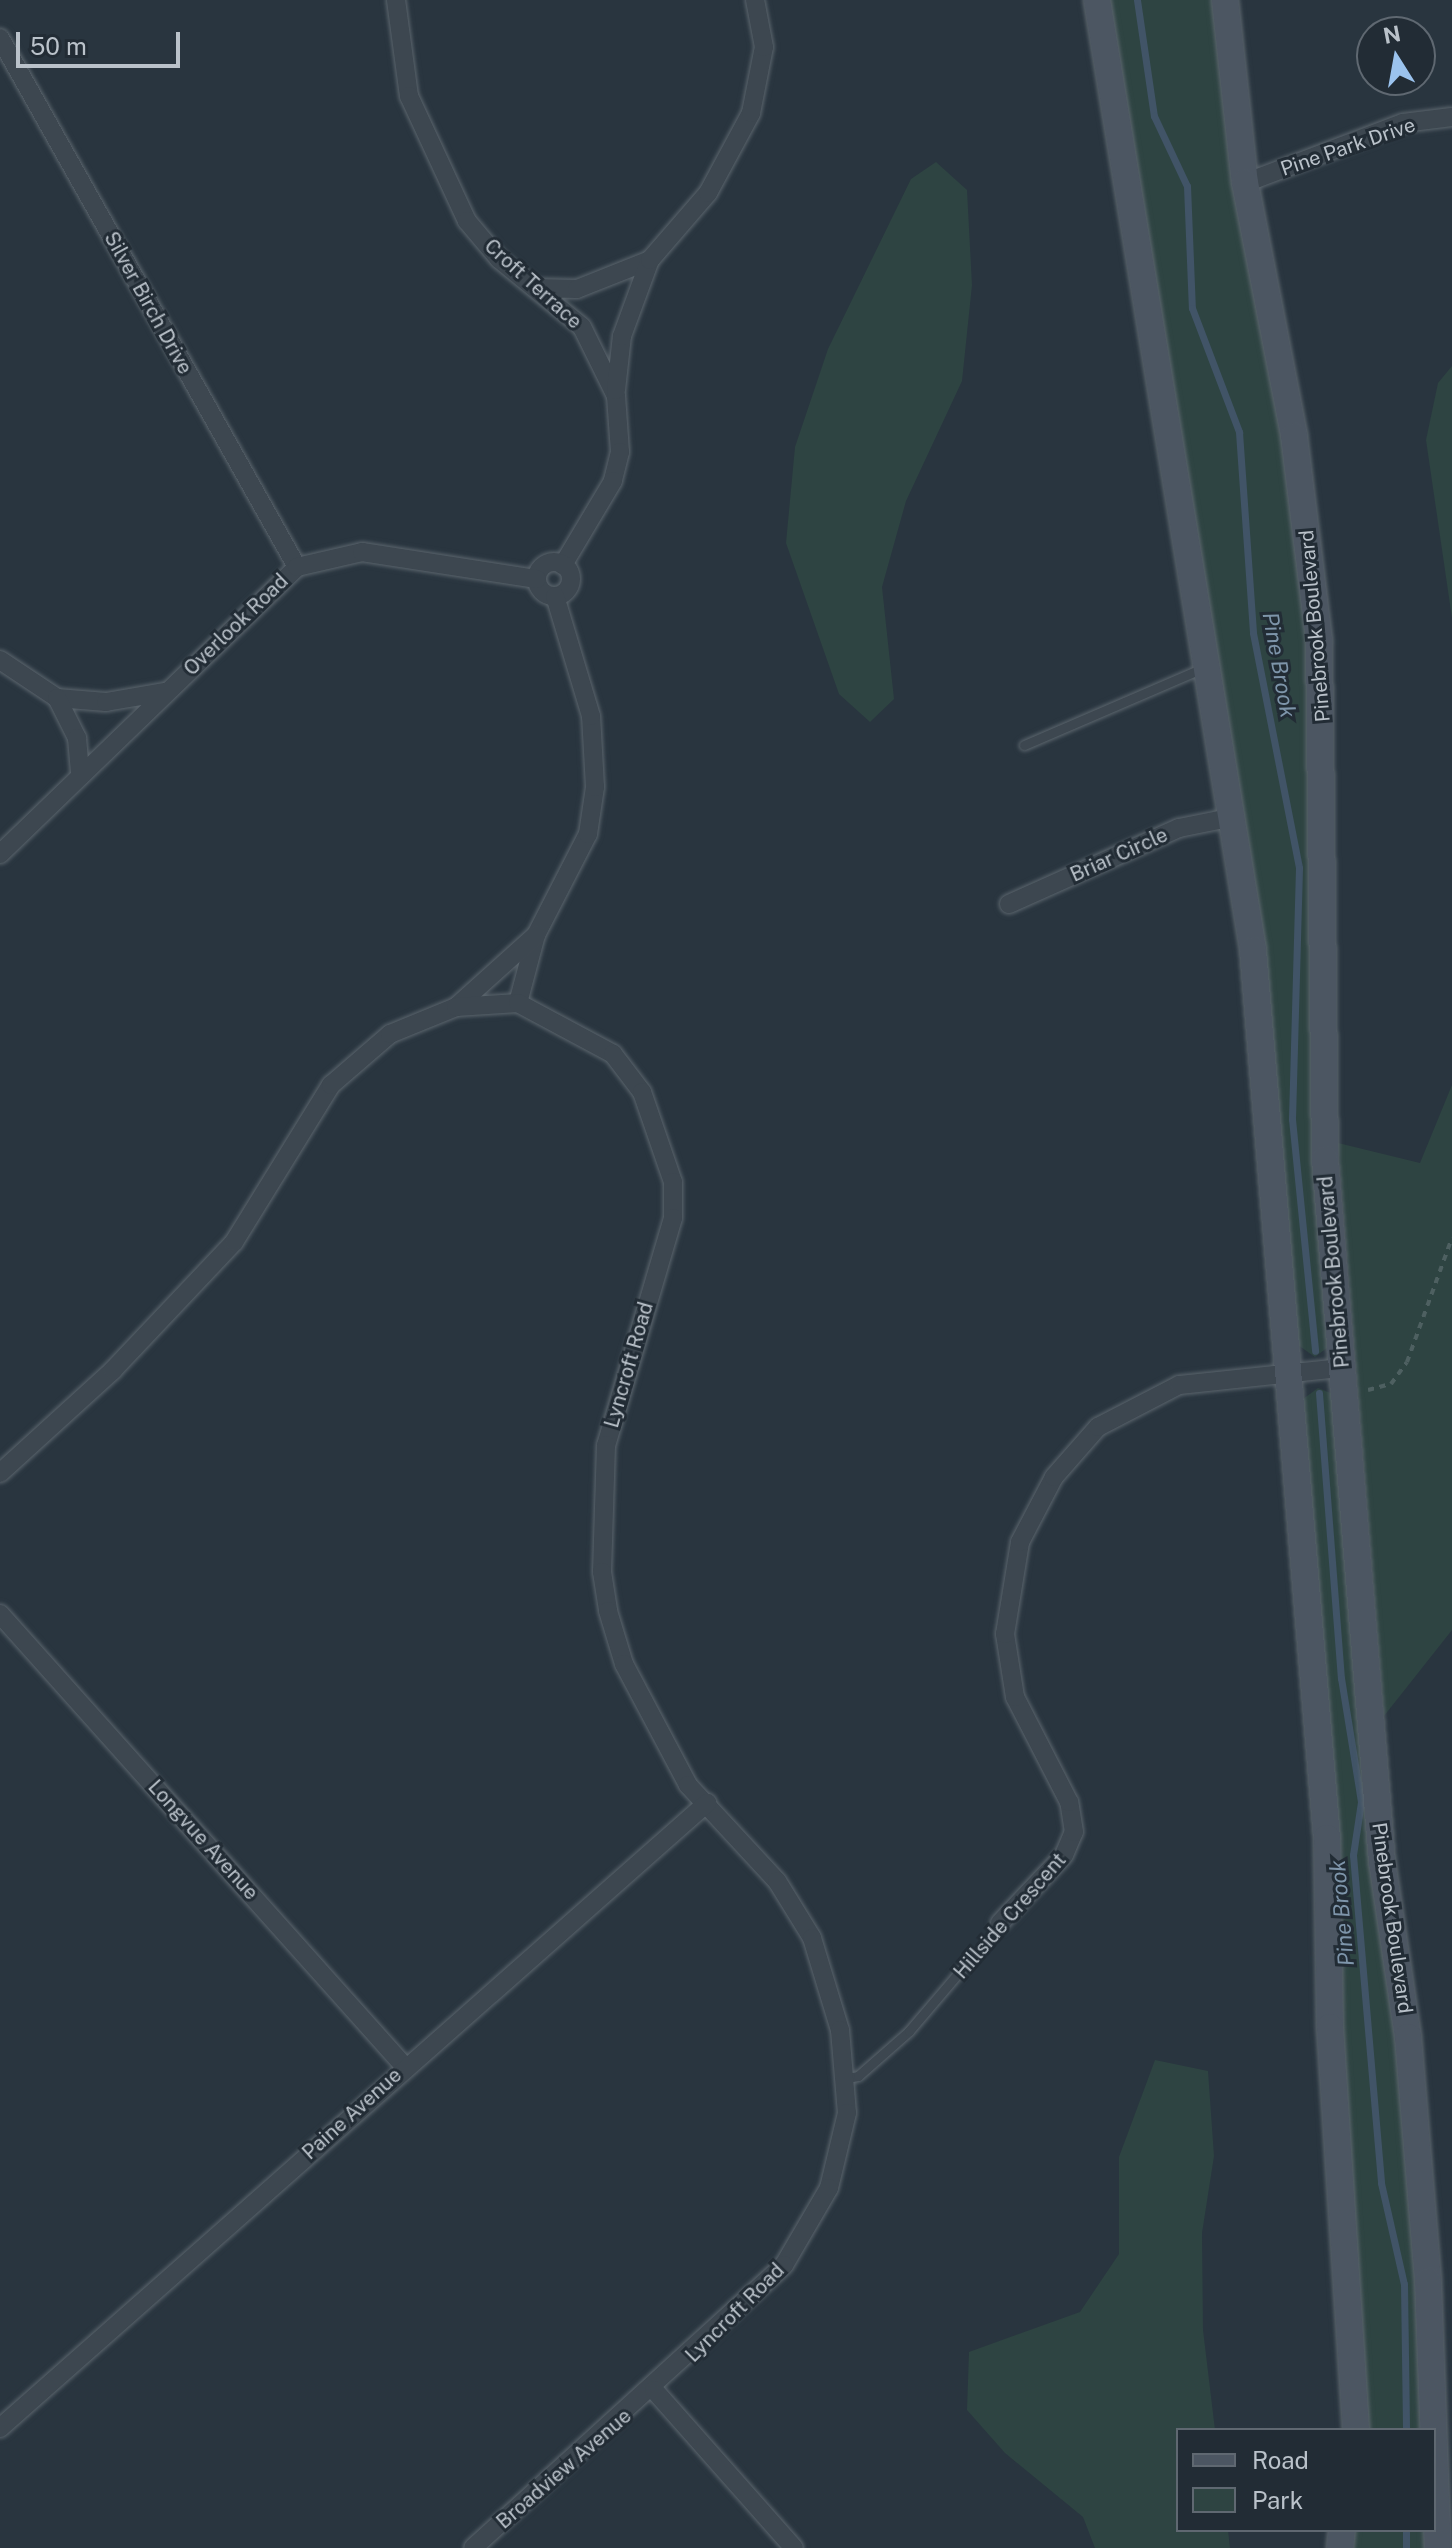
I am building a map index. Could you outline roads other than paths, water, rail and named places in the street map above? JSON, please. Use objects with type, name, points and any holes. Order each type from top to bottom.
[{"type":"street","name":"Croft Terrace","points":[[396,0],[406,85],[438,169],[467,221],[536,288],[582,327],[616,396],[620,452],[613,481],[563,565]]},
{"type":"street","points":[[616,396],[622,336],[650,260],[720,176],[751,113],[764,47],[755,0]]},
{"type":"street","points":[[1097,0],[1234,817],[1257,995],[1327,1838],[1330,2027],[1356,2428]]},
{"type":"street","name":"Pinebrook Boulevard","points":[[1225,0],[1245,183],[1294,436],[1319,640],[1322,1104],[1382,1861],[1425,2235],[1433,2428]]},
{"type":"street","name":"Silver Birch Drive","points":[[0,38],[297,567]]},
{"type":"street","name":"Pine Park Drive","points":[[1245,183],[1403,123],[1452,117]]},
{"type":"street","points":[[536,288],[577,289],[650,260]]},
{"type":"street","name":"Overlook Road","points":[[0,854],[297,567],[362,552],[537,579]]},
{"type":"street","points":[[456,1007],[518,1003],[536,935],[588,834],[595,787],[591,716],[555,596],[537,579],[544,566],[563,565],[570,584],[555,596]]},
{"type":"street","points":[[0,660],[57,698],[106,702],[166,692]]},
{"type":"street","points":[[57,698],[77,738],[80,776]]},
{"type":"street","name":"Briar Circle","points":[[1009,904],[1179,828],[1234,817]]},
{"type":"street","points":[[0,1473],[113,1370],[234,1242],[355,1058],[456,1007],[536,935]]},
{"type":"street","name":"Lyncroft Road","points":[[518,1003],[613,1054],[642,1092],[673,1182],[673,1218],[606,1445],[602,1572],[624,1664],[668,1753],[707,1803],[777,1881],[812,1938],[829,1985],[846,2078],[843,2142],[810,2228],[764,2288],[654,2390]]},
{"type":"street","name":"Hillside Crescent","points":[[1000,1923],[1064,1855],[1074,1832],[1069,1802],[1025,1725],[1007,1656],[1009,1582],[1041,1499],[1069,1454],[1138,1402],[1179,1385],[1342,1368]]},
{"type":"street","name":"Longvue Avenue","points":[[0,1614],[405,2067]]},
{"type":"street","name":"Paine Avenue","points":[[0,2428],[707,1803]]},
{"type":"street","points":[[654,2390],[794,2548]]},
{"type":"street","name":"Broadview Avenue","points":[[473,2548],[654,2390]]},
{"type":"street","name":"Pinebrook Boulevard","points":[[1436,2500],[1438,2548]]},
{"type":"lane","points":[[1024,745],[1208,666]]},
{"type":"lane","name":"Hillside Crescent","points":[[846,2078],[858,2076],[909,2031],[961,1970]]},
{"type":"waterway","name":"Pine Brook","points":[[1137,0],[1154,116],[1187,186],[1192,308],[1239,432],[1253,633],[1299,868],[1292,1119],[1315,1351]]},
{"type":"waterway","name":"Pine Brook","points":[[1319,1393],[1341,1678],[1361,1802],[1353,1855],[1381,2183],[1404,2284],[1406,2428]]},
{"type":"waterway","name":"Pine Brook","points":[[1406,2532],[1406,2548]]}]
